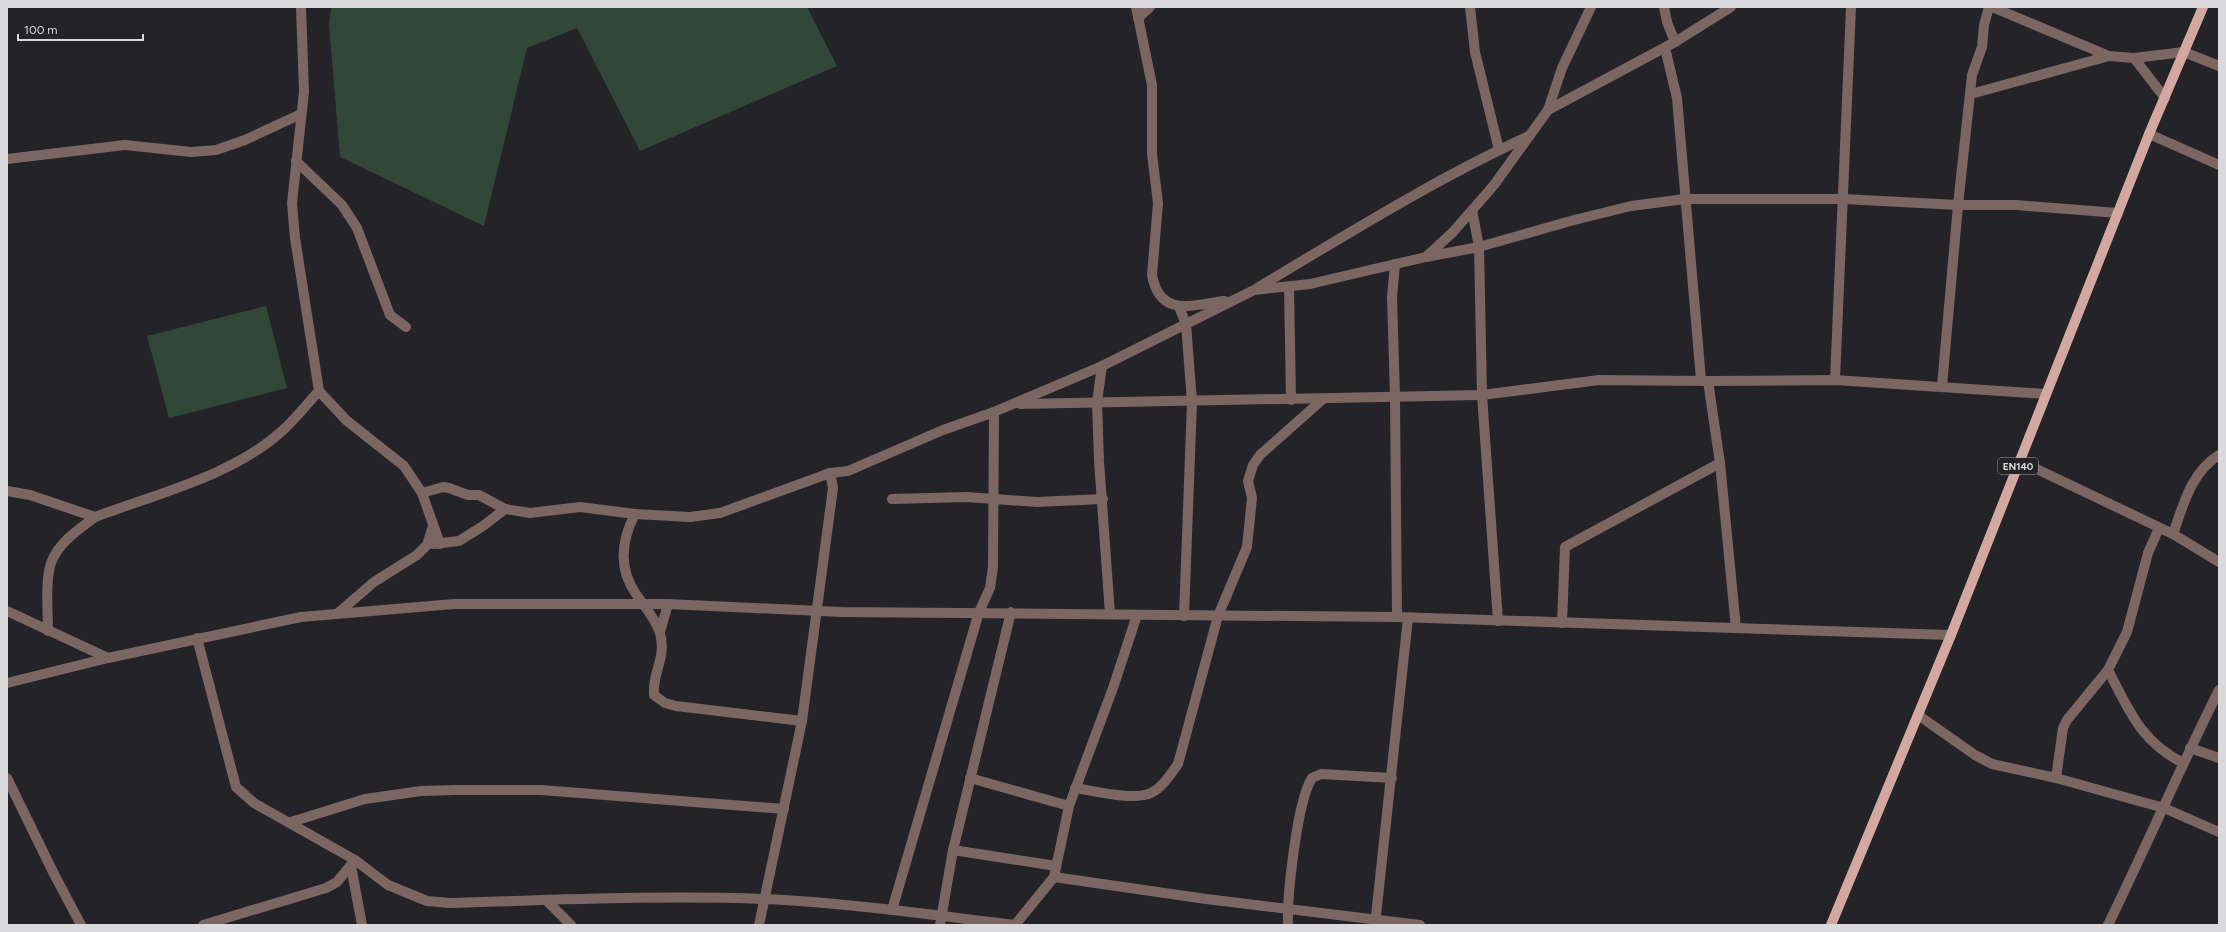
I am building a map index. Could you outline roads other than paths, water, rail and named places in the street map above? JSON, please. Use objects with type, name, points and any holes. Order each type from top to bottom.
[{"type":"main road","name":"EN140","points":[[1831,925],[1951,635],[2149,134],[2203,7]]},
{"type":"street","points":[[301,7],[304,92],[292,203],[295,238],[319,391],[346,420],[404,466],[422,493],[440,544]]},
{"type":"street","points":[[1136,7],[1152,85],[1152,154],[1158,190],[1152,275],[1155,287],[1159,296],[1179,307],[1230,301]]},
{"type":"street","points":[[1138,18],[1150,7]]},
{"type":"street","points":[[1470,7],[1475,52],[1499,150]]},
{"type":"street","points":[[1426,257],[1453,232],[1494,185],[1548,110],[1562,68],[1591,7]]},
{"type":"street","points":[[1664,7],[1667,22],[1675,42]]},
{"type":"street","points":[[1548,110],[1665,48],[1731,7]]},
{"type":"street","points":[[1835,380],[1844,199],[1850,7]]},
{"type":"street","points":[[1942,386],[1958,205],[1974,66],[1982,47],[1984,25],[1990,7],[2109,56],[2134,58],[2184,52],[2219,66]]},
{"type":"street","points":[[1665,48],[1677,98],[1685,199],[1704,380],[1720,463],[1736,628]]},
{"type":"street","points":[[1971,94],[2109,56]]},
{"type":"street","points":[[2134,58],[2165,98]]},
{"type":"street","points":[[7,159],[126,145],[191,152],[216,150],[245,140],[301,114]]},
{"type":"street","points":[[2149,134],[2219,165]]},
{"type":"street","points":[[422,493],[443,487],[449,488],[468,495],[479,495],[505,509],[530,513],[580,507],[635,514],[706,516],[830,473],[848,471],[943,430],[1013,405],[1102,366],[1254,290],[1356,229],[1499,150],[1531,135]]},
{"type":"street","points":[[296,160],[342,205],[357,228],[390,315],[406,327]]},
{"type":"street","points":[[1254,290],[1289,286],[1346,276],[1426,257],[1479,247],[1574,220],[1624,208],[1685,199],[1844,199],[1958,205],[2016,205],[2118,213]]},
{"type":"street","points":[[1472,210],[1479,247],[1482,395],[1498,621]]},
{"type":"street","points":[[1395,264],[1392,297],[1395,397],[1397,617]]},
{"type":"street","points":[[1289,286],[1291,400]]},
{"type":"street","points":[[1179,307],[1186,324],[1192,402],[1184,616]]},
{"type":"street","points":[[1102,366],[1097,402],[1098,461],[1103,499],[1110,614]]},
{"type":"street","points":[[1013,405],[1097,402],[1192,402],[1482,395],[1600,380],[1835,380],[2046,394]]},
{"type":"street","points":[[48,631],[49,578],[51,563],[58,551],[76,531],[95,517],[231,465],[260,448],[283,430],[319,391]]},
{"type":"street","points":[[1075,788],[1131,796],[1150,794],[1165,783],[1178,764],[1218,616],[1247,547],[1252,498],[1248,481],[1253,465],[1260,455],[1323,399]]},
{"type":"street","points":[[892,910],[979,612],[990,588],[993,567],[994,412]]},
{"type":"street","points":[[2172,534],[2189,490],[2206,464],[2219,455]]},
{"type":"street","points":[[2020,461],[2172,534],[2219,562]]},
{"type":"street","points":[[1562,623],[1565,548],[1720,463]]},
{"type":"street","points":[[833,488],[848,471]]},
{"type":"street","points":[[759,925],[802,721],[833,488],[830,473]]},
{"type":"street","points":[[7,491],[30,495],[95,517]]},
{"type":"street","points":[[892,499],[967,497],[1037,502],[1103,499]]},
{"type":"street","points":[[427,545],[459,541],[483,526],[505,509]]},
{"type":"street","points":[[635,514],[624,536],[623,554],[625,569],[632,589],[644,604],[660,632],[663,652],[653,684],[654,695],[658,699],[676,706],[802,721]]},
{"type":"street","points":[[338,613],[374,582],[405,564],[427,545],[433,526]]},
{"type":"street","points":[[2056,778],[2063,728],[2067,720],[2108,670],[2127,632],[2148,553],[2159,528]]},
{"type":"street","points":[[7,683],[108,658],[301,617],[454,604],[668,604],[817,611],[1011,612],[1184,616],[1397,617],[1951,635]]},
{"type":"street","points":[[660,632],[668,604]]},
{"type":"street","points":[[7,610],[48,631],[108,658]]},
{"type":"street","points":[[940,921],[953,850],[1011,612]]},
{"type":"street","points":[[198,638],[236,787],[254,803],[291,822],[388,886],[427,901],[450,903],[588,898],[765,900],[892,910],[940,921],[1015,925],[1054,877],[1069,806],[1113,688],[1137,615]]},
{"type":"street","points":[[1375,923],[1392,778],[1408,618]]},
{"type":"street","points":[[2108,670],[2131,713],[2143,731],[2164,753],[2183,763]]},
{"type":"street","points":[[2108,925],[2164,808],[2190,748],[2219,690]]},
{"type":"street","points":[[1918,715],[1975,755],[1992,764],[2056,778],[2164,808],[2219,832]]},
{"type":"street","points":[[2190,748],[2219,758]]},
{"type":"street","points":[[1288,925],[1287,910],[1297,830],[1312,778],[1321,774],[1392,778]]},
{"type":"street","points":[[7,778],[81,925]]},
{"type":"street","points":[[970,778],[1069,806]]},
{"type":"street","points":[[291,822],[365,799],[421,791],[456,790],[541,790],[784,809]]},
{"type":"street","points":[[953,850],[1056,866]]},
{"type":"street","points":[[203,925],[326,888],[337,882],[353,863]]},
{"type":"street","points":[[353,863],[362,925]]},
{"type":"street","points":[[1054,877],[1375,923],[1420,925]]},
{"type":"street","points":[[546,900],[571,925]]}]
